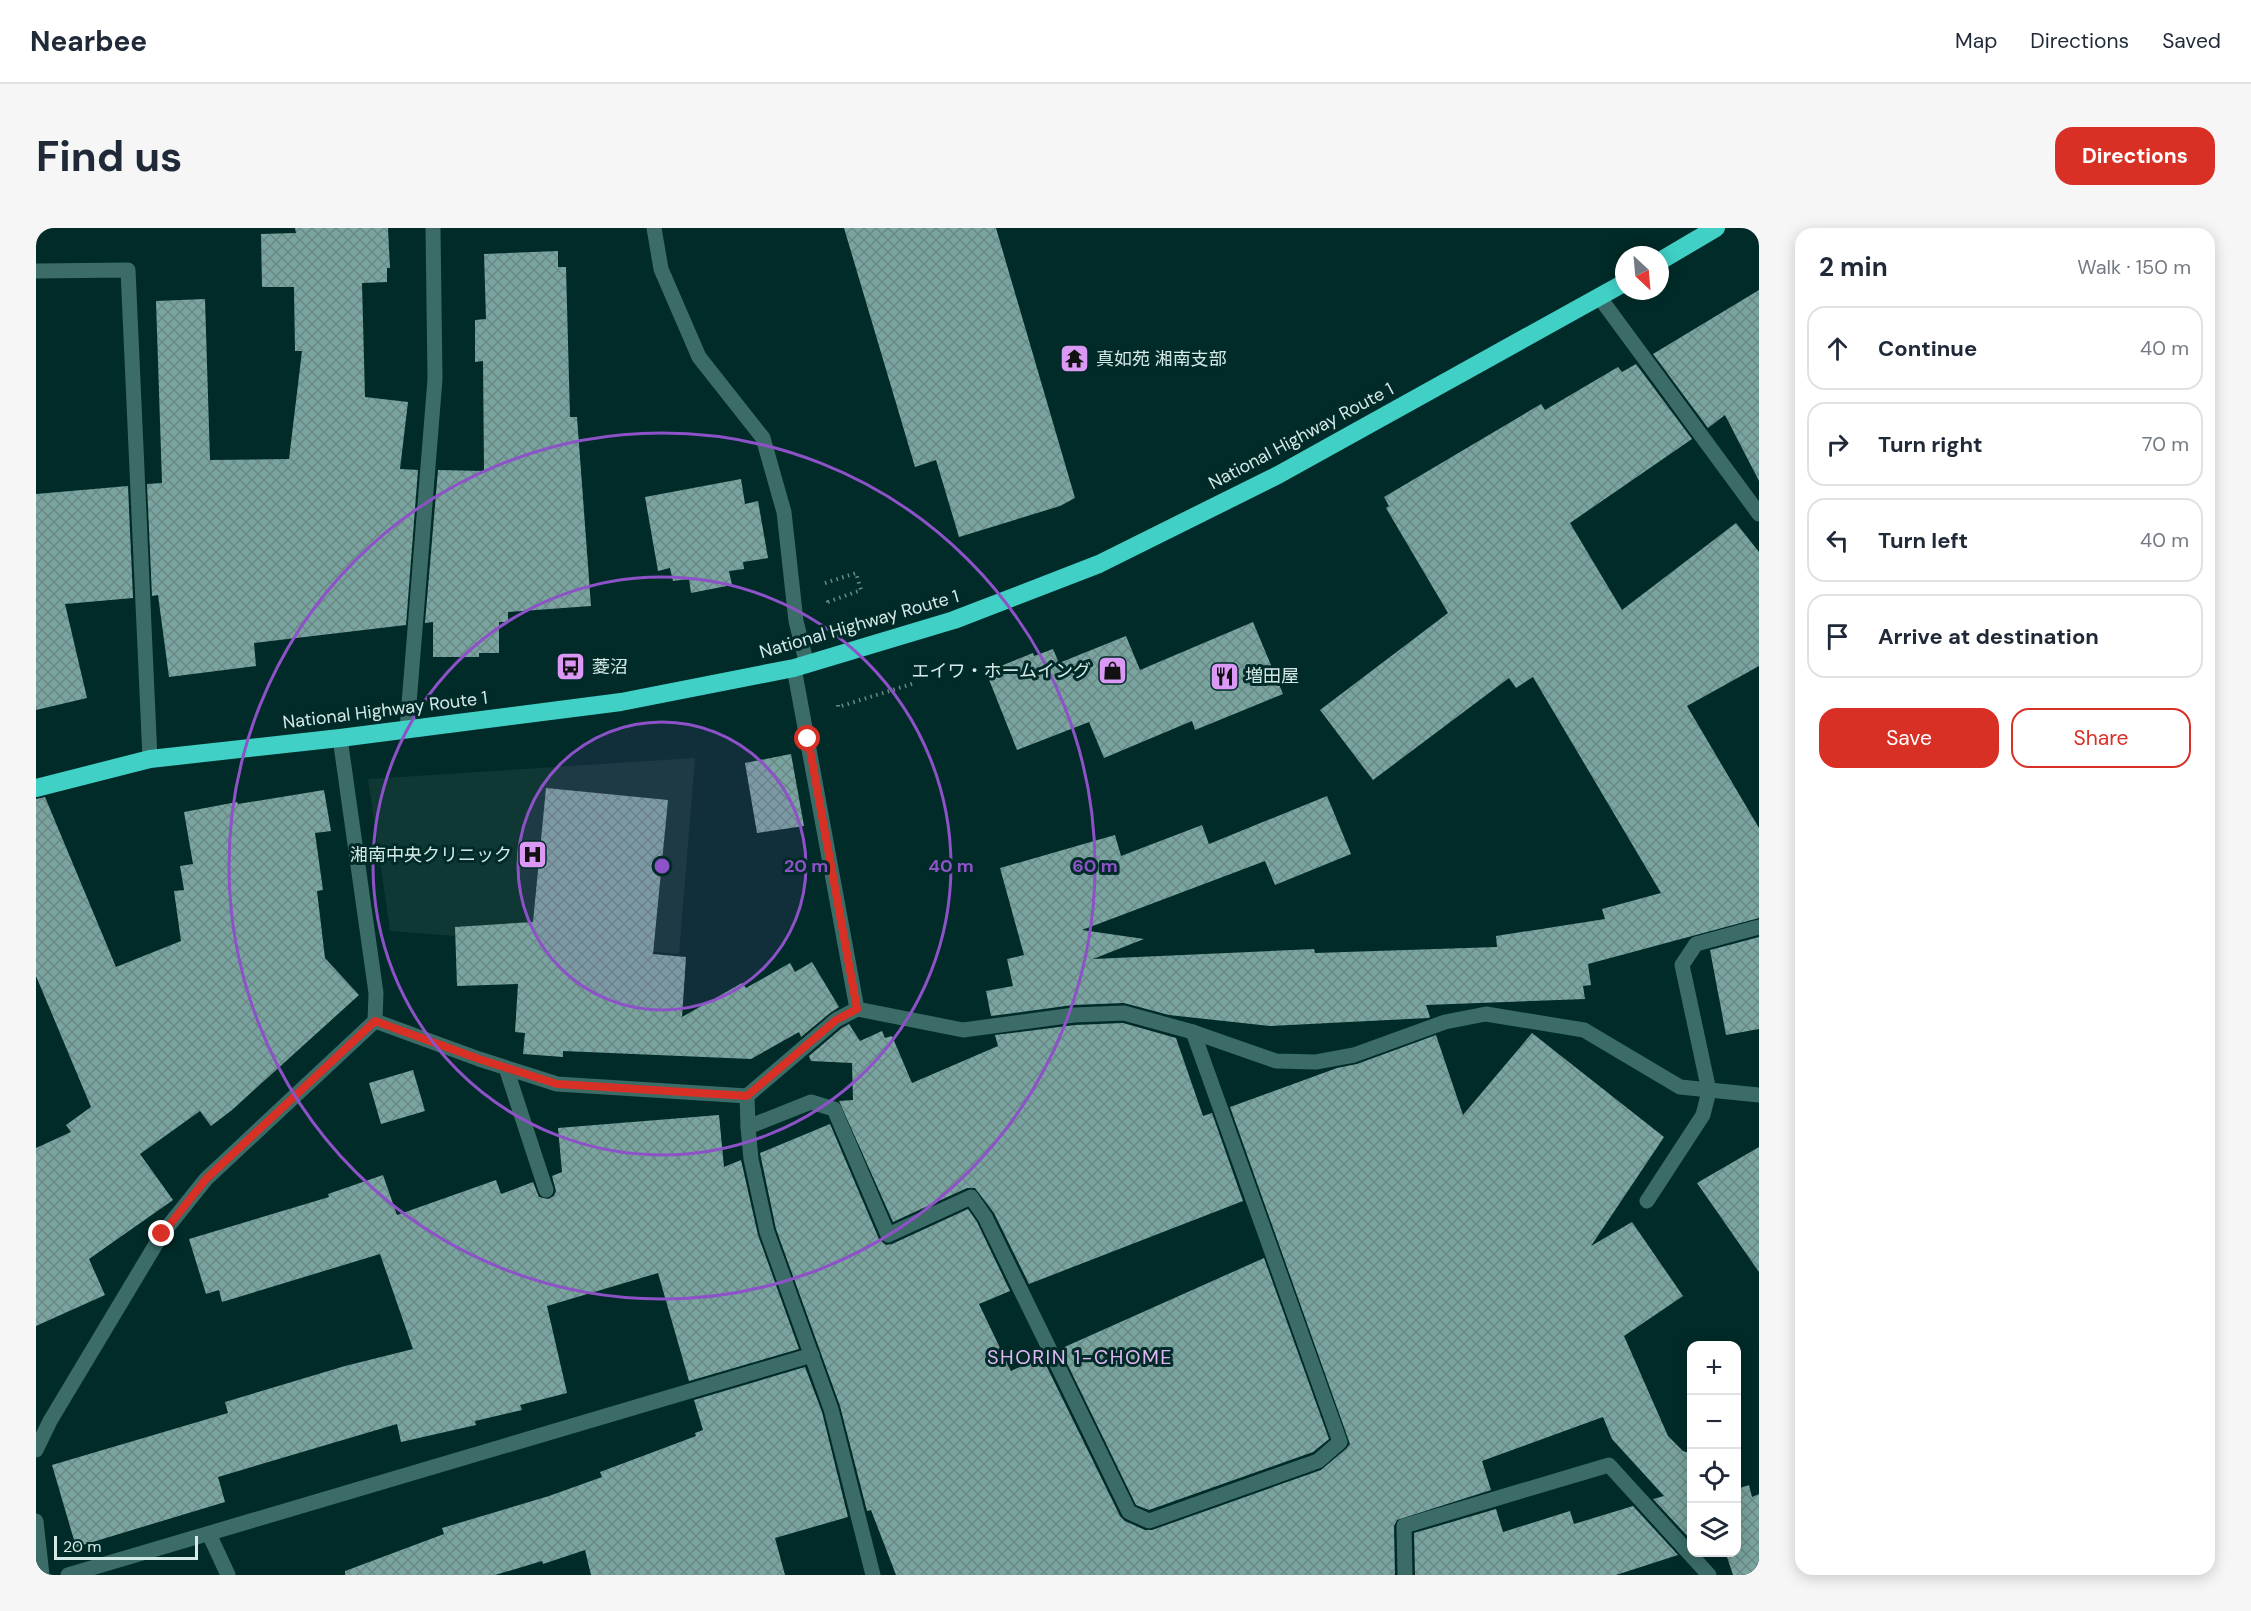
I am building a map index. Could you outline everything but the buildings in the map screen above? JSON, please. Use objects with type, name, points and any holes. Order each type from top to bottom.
[{"type":"highway","points":[[1669,256],[1716,228]]},
{"type":"highway","name":"National Highway Route 1","points":[[36,788],[150,759],[340,738],[621,702],[800,666],[954,620],[1099,564],[1278,475],[1615,288]]},
{"type":"street","points":[[407,729],[435,379],[433,228]]},
{"type":"street","points":[[654,228],[661,269],[699,357],[763,438],[784,512],[800,666],[857,1009]]},
{"type":"street","points":[[36,271],[128,270],[150,759]]},
{"type":"street","points":[[1600,297],[1759,514]]},
{"type":"street","points":[[36,1450],[50,1421],[162,1234],[206,1179],[375,1021],[376,993],[340,738]]},
{"type":"street","points":[[1647,1201],[1703,1115],[1709,1091],[1682,965],[1696,944],[1759,927]]},
{"type":"street","points":[[375,1021],[557,1084],[747,1096],[836,1020],[857,1009],[963,1030],[1074,1014],[1124,1013],[1193,1032],[1276,1061],[1316,1062],[1354,1055],[1445,1022],[1486,1014],[1584,1030],[1680,1087],[1759,1095]]},
{"type":"street","points":[[748,1126],[811,1102],[834,1109],[888,1235],[971,1197],[985,1217],[1129,1512],[1149,1521],[1318,1461],[1340,1442],[1193,1032]]},
{"type":"street","points":[[506,1068],[546,1190]]},
{"type":"street","points":[[747,1096],[751,1160],[767,1232],[831,1409],[873,1575]]},
{"type":"street","points":[[68,1575],[812,1355]]},
{"type":"street","points":[[1405,1575],[1404,1526],[1609,1465],[1709,1575]]},
{"type":"street","points":[[36,1521],[42,1575]]},
{"type":"street","points":[[209,1534],[228,1575]]},
{"type":"path","points":[[819,584],[856,573],[861,590],[828,602]]},
{"type":"path","points":[[838,707],[915,683]]},
{"type":"shaded area","name":"湘南中央クリニック","points":[[695,758],[679,954],[390,931],[368,779]]},
{"type":"place","name":"真如苑 湘南支部","points":[[1075,359]]},
{"type":"place","name":"菱沼","points":[[571,667]]},
{"type":"place","name":"エイワ・ホームイング","points":[[1112,671]]},
{"type":"place","name":"増田屋","points":[[1224,676]]},
{"type":"place","name":"湘南中央クリニック","points":[[533,855]]},
{"type":"district","name":"SHORIN 1-CHOME","points":[[1080,1357]]},
{"type":"route","points":[[162,1234],[206,1179],[375,1021],[479,1059],[557,1084],[747,1096],[836,1020],[857,1009],[808,739]]}]
